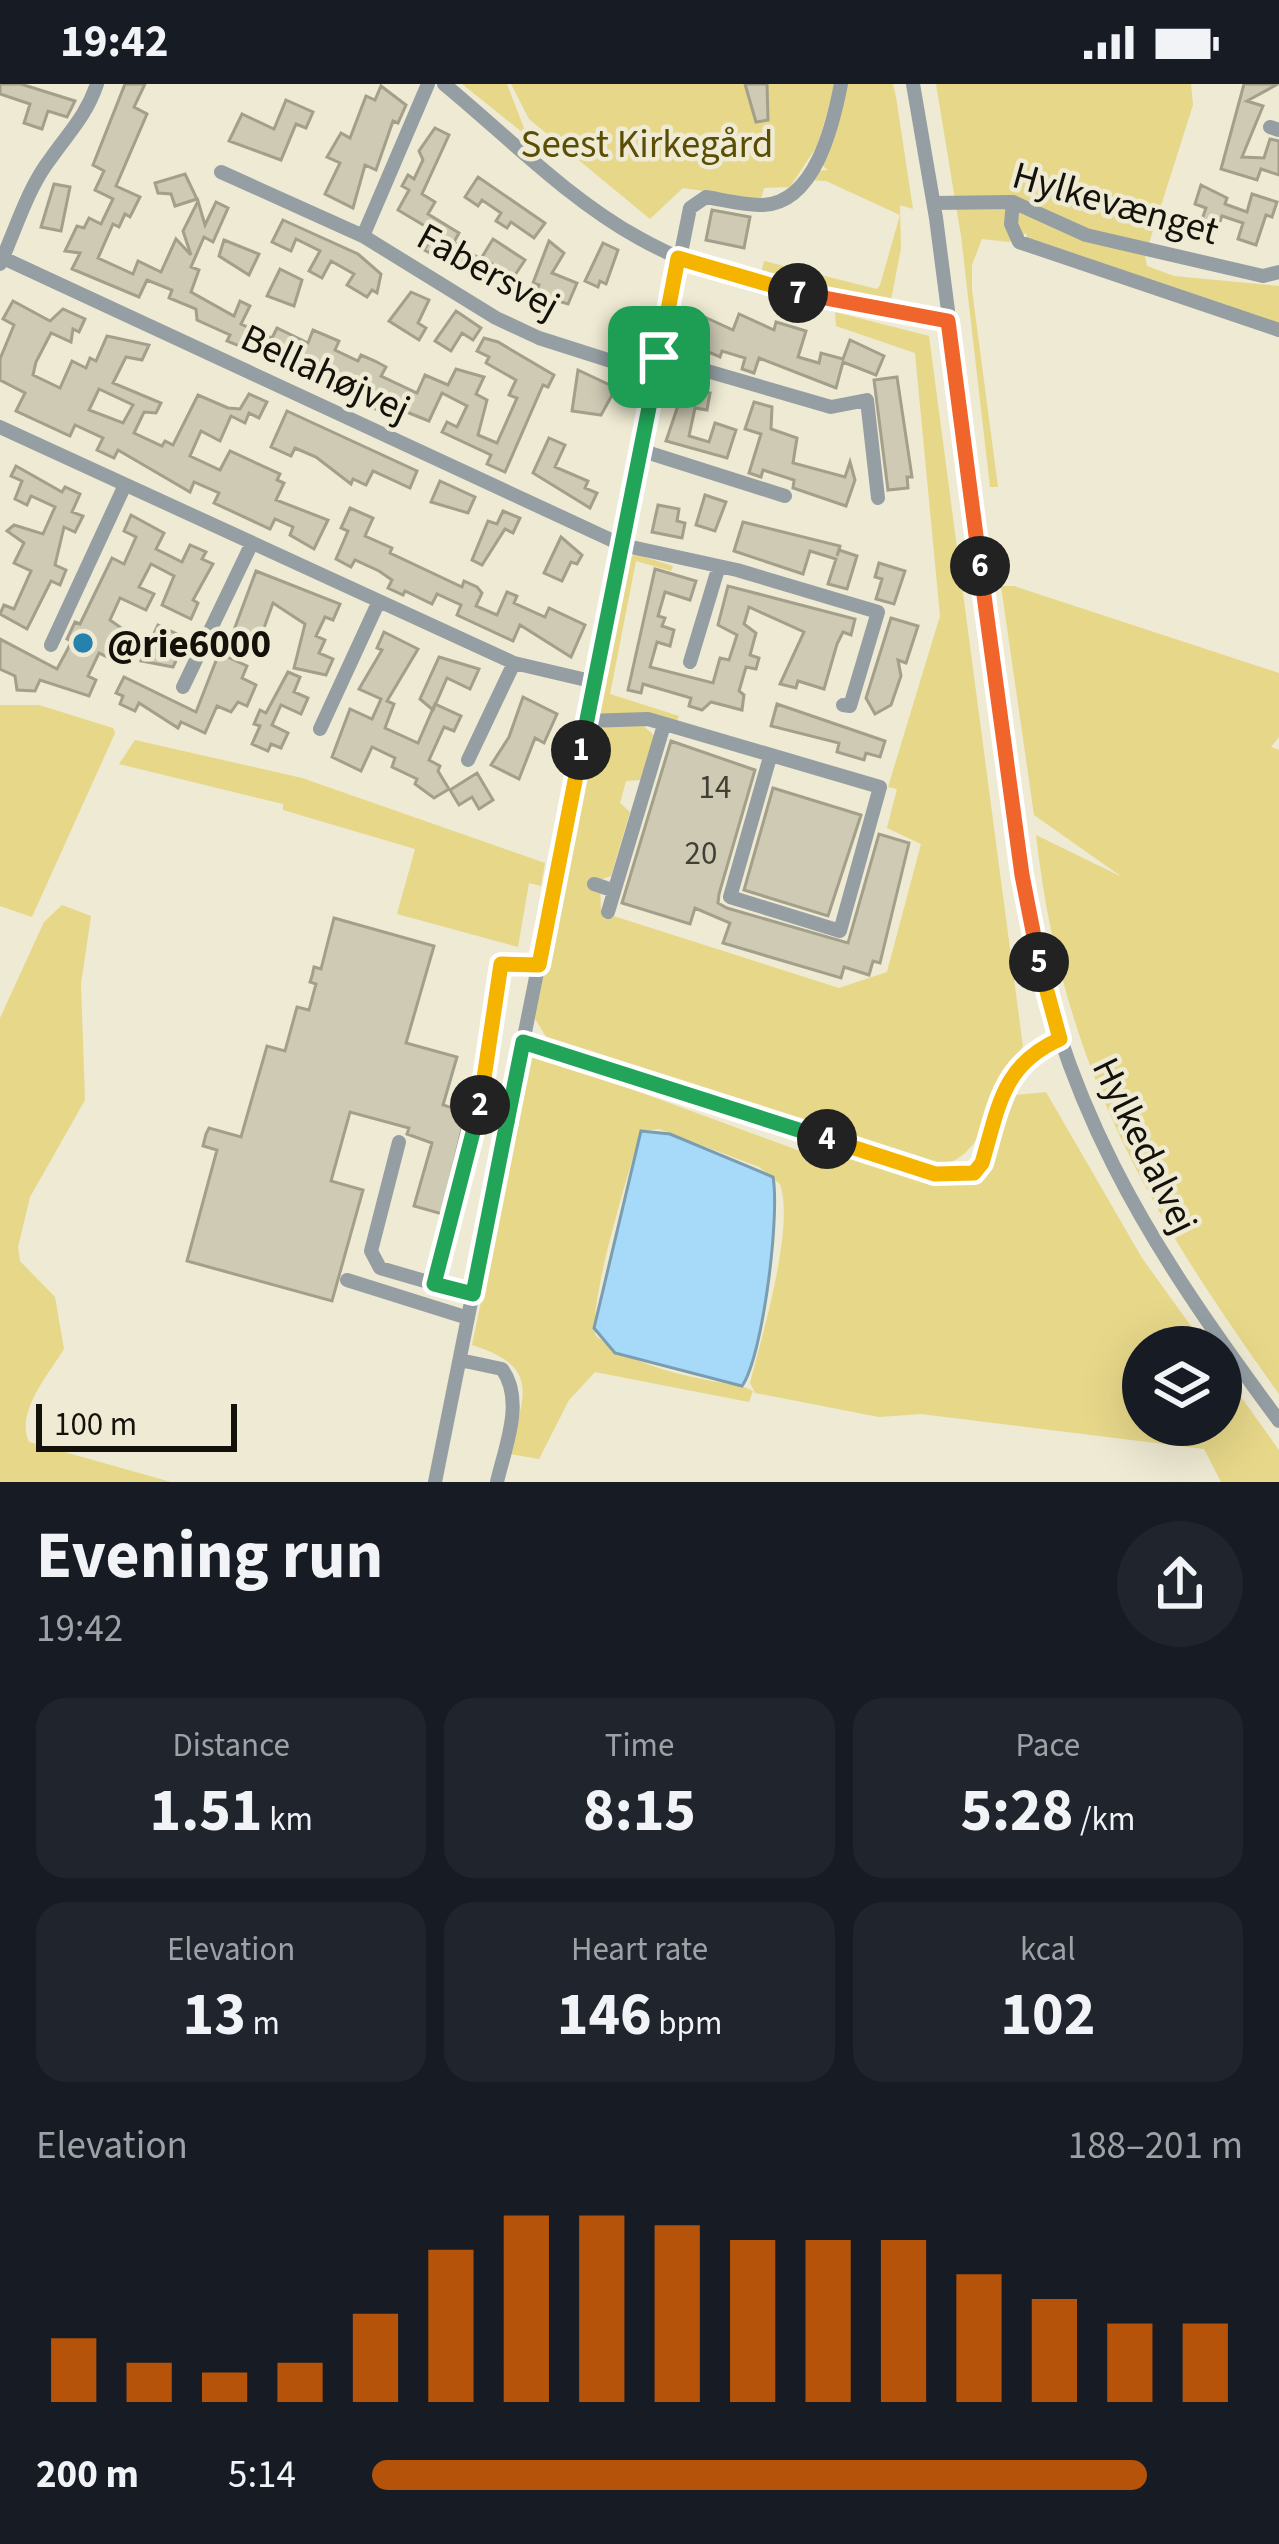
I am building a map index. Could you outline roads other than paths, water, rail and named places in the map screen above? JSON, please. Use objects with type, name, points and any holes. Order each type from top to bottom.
[{"type":"street","points":[[2,261],[32,190],[51,157],[77,130],[97,84]]},
{"type":"street","name":"Fabersvej","points":[[363,236],[428,84]]},
{"type":"street","points":[[444,84],[601,213],[678,258],[759,284],[948,321]]},
{"type":"street","points":[[435,1482],[690,208],[699,199],[761,205],[781,202],[795,192],[822,149],[841,84]]},
{"type":"street","name":"Hylkedalvej","points":[[913,84],[934,203],[1022,875],[1060,1039],[1128,1201],[1279,1421]]},
{"type":"street","name":"Fabersvej","points":[[220,172],[363,236],[496,318],[585,357],[655,375]]},
{"type":"street","points":[[1012,202],[1010,224],[1019,242],[1279,330]]},
{"type":"street","name":"Hylkevænget","points":[[934,203],[1012,202],[1086,235],[1263,276],[1279,272]]},
{"type":"street","name":"Bellahøjvej","points":[[2,261],[622,545],[878,612],[850,706],[843,705]]},
{"type":"street","points":[[659,357],[831,407],[867,400],[878,498]]},
{"type":"street","points":[[0,427],[514,663],[595,682]]},
{"type":"street","points":[[640,450],[785,496]]},
{"type":"street","points":[[51,645],[125,485]]},
{"type":"street","points":[[183,687],[252,543]]},
{"type":"street","points":[[690,662],[718,569]]},
{"type":"street","points":[[320,729],[379,601]]},
{"type":"street","points":[[468,760],[514,663]]},
{"type":"street","points":[[587,721],[648,719],[880,787],[840,931],[730,897],[770,757]]},
{"type":"street","points":[[608,912],[664,725]]},
{"type":"street","points":[[593,884],[612,890]]},
{"type":"street","points":[[434,1284],[475,1133],[501,964],[539,965]]},
{"type":"street","points":[[523,1042],[957,1177],[974,1173],[982,1163],[1006,1084],[1029,1053],[1060,1039]]},
{"type":"street","points":[[399,1142],[371,1251],[373,1260],[380,1268],[473,1294]]},
{"type":"street","points":[[347,1280],[468,1318]]},
{"type":"street","points":[[460,1360],[502,1369],[511,1384],[513,1406],[497,1482]]},
{"type":"water","points":[[641,1131],[670,1134],[773,1177],[768,1284],[757,1346],[742,1386],[615,1353],[594,1328]]},
{"type":"place","name":"@rie6000","points":[[83,643]]},
{"type":"park label","name":"Seest Kirkegård","points":[[647,143]]}]
